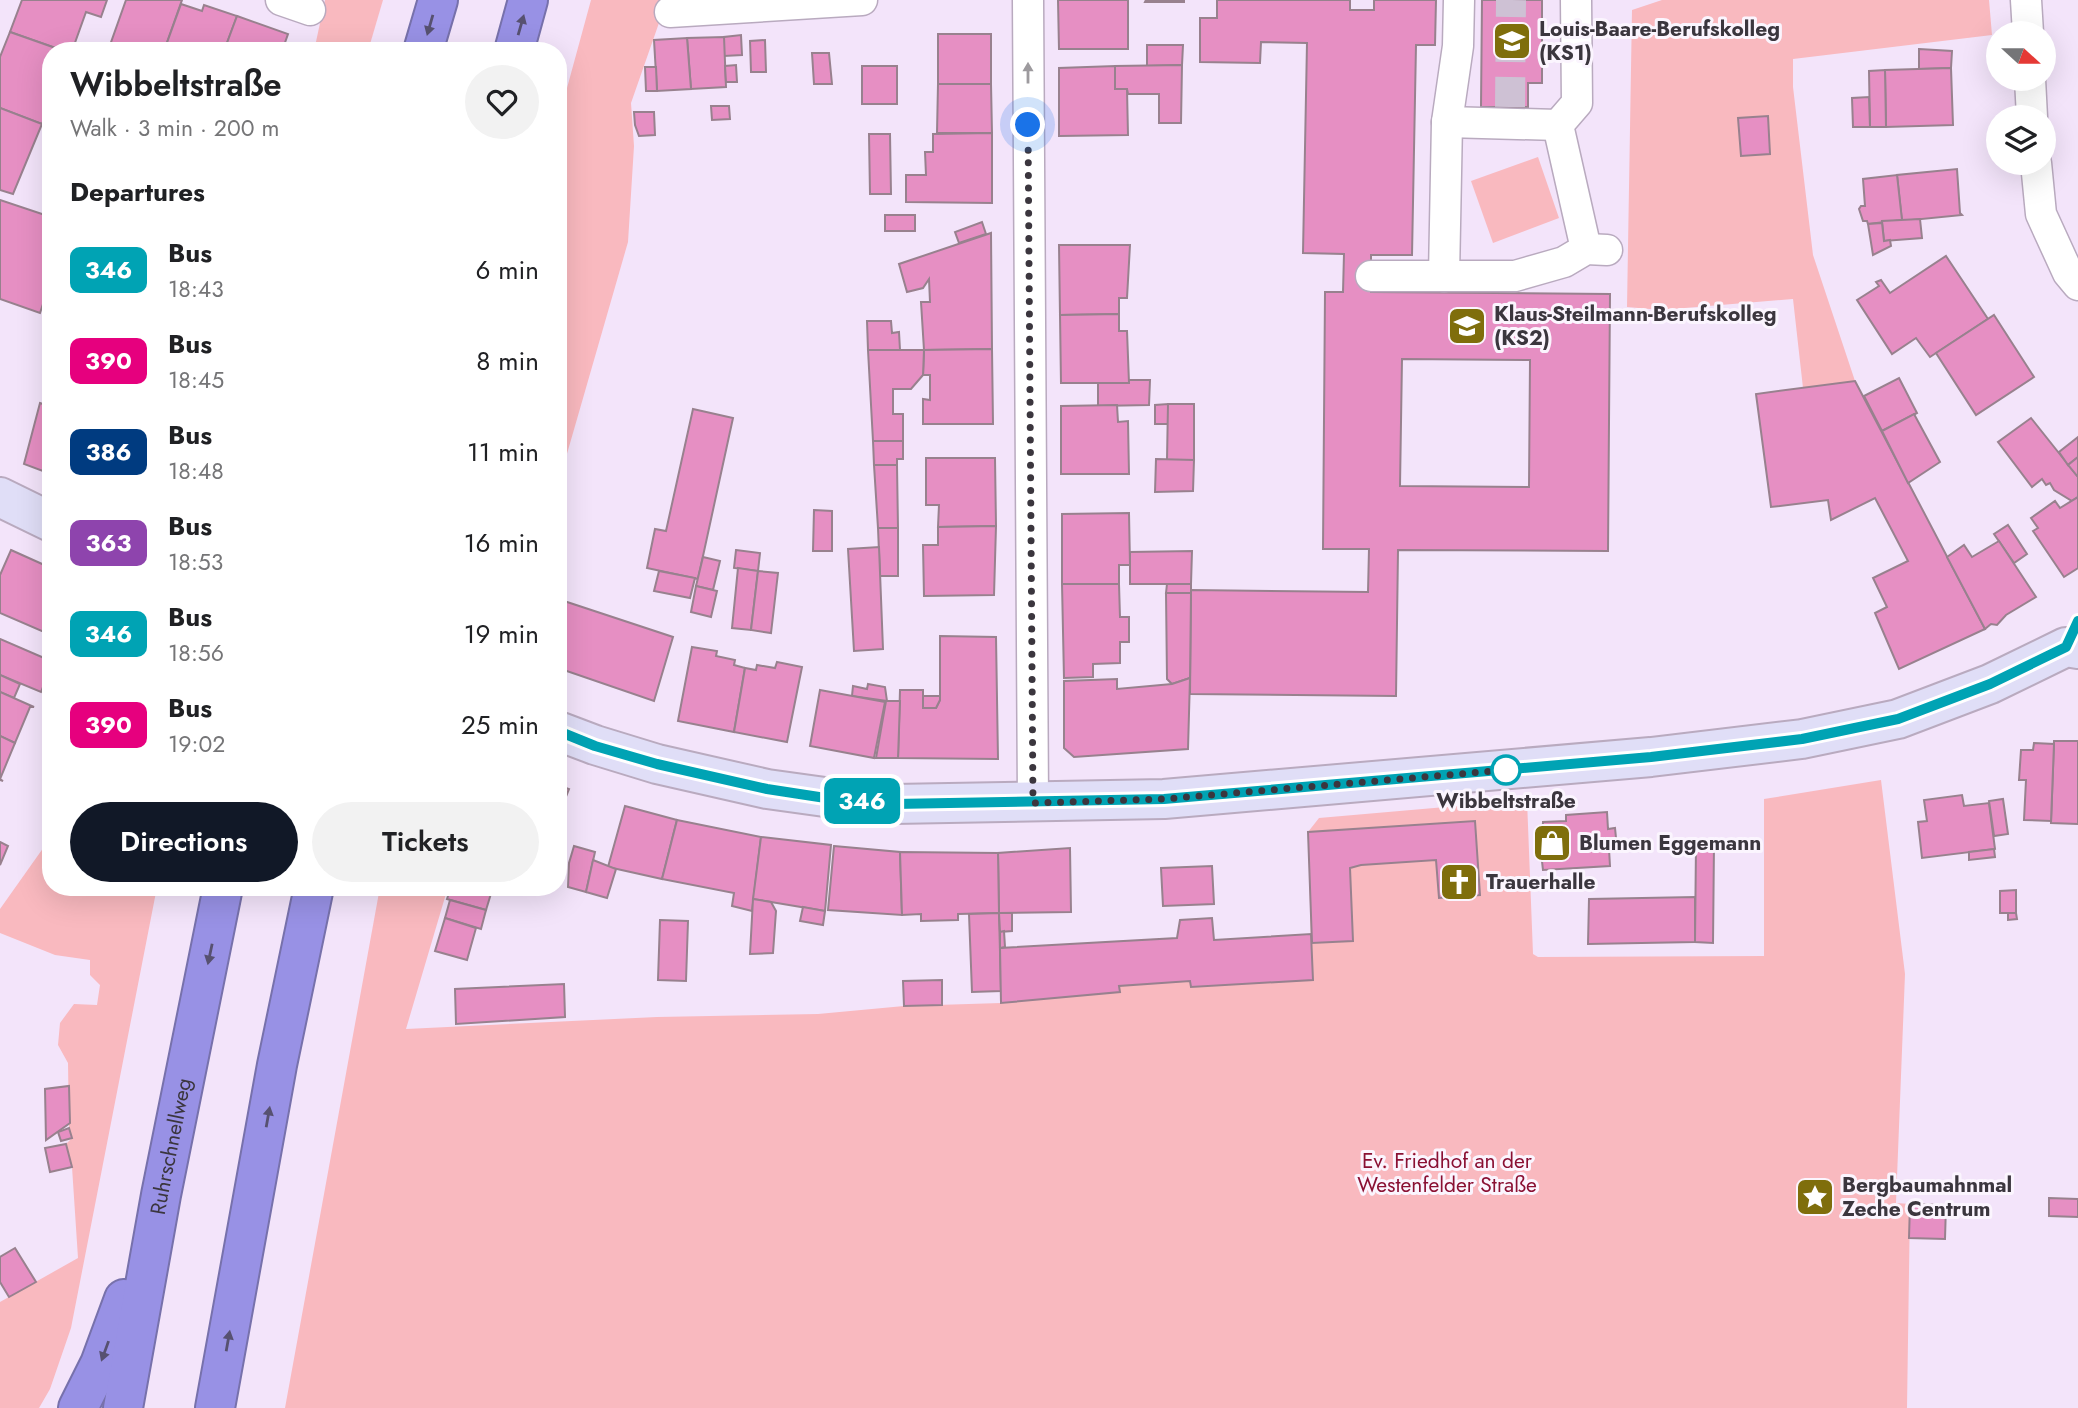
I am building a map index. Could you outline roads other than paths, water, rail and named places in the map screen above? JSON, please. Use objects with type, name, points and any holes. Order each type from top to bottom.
[{"type":"highway","points":[[426,42],[438,0]]},
{"type":"highway","points":[[516,42],[528,0]]},
{"type":"highway","name":"Ruhrschnellweg","points":[[123,1408],[160,1195],[221,896]]},
{"type":"highway","points":[[215,1408],[277,1065],[312,896]]},
{"type":"highway","points":[[78,1408],[100,1364],[160,1195]]},
{"type":"street","points":[[281,0],[310,10]]},
{"type":"street","points":[[670,12],[862,0]]},
{"type":"street","points":[[1028,0],[1033,803]]},
{"type":"street","points":[[1444,276],[1447,122],[1458,46],[1459,0]]},
{"type":"street","points":[[1558,125],[1577,103],[1576,0]]},
{"type":"street","points":[[2026,0],[2027,21]]},
{"type":"street","points":[[1447,122],[1510,115],[1558,125]]},
{"type":"street","points":[[1371,276],[1515,276],[1597,250],[1558,125]]},
{"type":"street","points":[[2037,175],[2041,214],[2068,273],[2078,285]]},
{"type":"street","points":[[2,505],[42,519]]},
{"type":"street","points":[[567,735],[595,746],[657,764],[767,789],[832,799],[894,804],[1177,798],[1651,757],[1802,739],[1898,719],[1990,684],[2074,639]]},
{"type":"tunnel","points":[[1510,107],[1511,0]]},
{"type":"place","name":"Louis-Baare-Berufskolleg (KS1)","points":[[1512,41]]},
{"type":"place","name":"Klaus-Steilmann-Berufskolleg (KS2)","points":[[1467,326]]},
{"type":"place","name":"Wibbeltstraße","points":[[1506,770]]},
{"type":"place","name":"Blumen Eggemann","points":[[1552,843]]},
{"type":"place","name":"Trauerhalle","points":[[1459,882]]},
{"type":"place","name":"Bergbaumahnmal Zeche Centrum","points":[[1815,1197]]},
{"type":"park label","name":"Ev. Friedhof an der Westenfelder Straße","points":[[1447,1173]]}]
